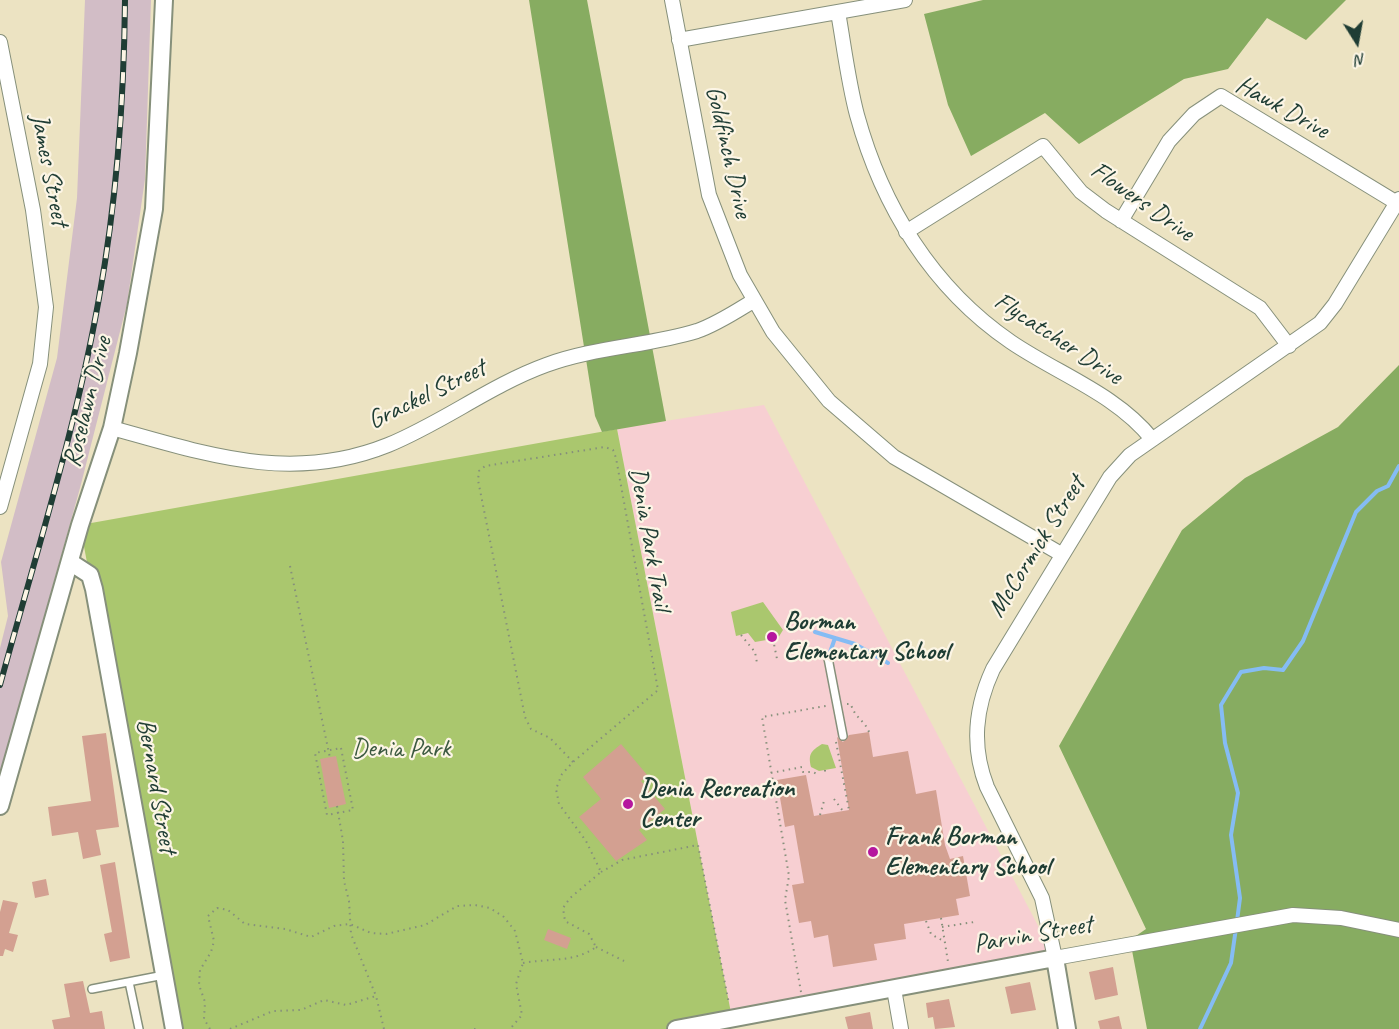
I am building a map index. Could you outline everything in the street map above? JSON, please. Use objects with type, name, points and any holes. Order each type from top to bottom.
[{"type":"street","name":"Roselawn Drive","points":[[0,806],[70,562],[112,428],[154,209],[164,0]]},
{"type":"street","name":"Goldfinch Drive","points":[[672,0],[709,195],[730,252],[753,302],[798,365],[829,401],[894,457],[1061,554]]},
{"type":"street","points":[[679,40],[905,0]]},
{"type":"street","name":"Flycatcher Drive","points":[[838,12],[853,98],[863,135],[880,186],[906,232],[942,281],[984,323],[1013,344],[1132,416],[1152,440]]},
{"type":"street","name":"James Street","points":[[0,42],[33,210],[46,307],[40,364],[0,507]]},
{"type":"street","name":"Hawk Drive","points":[[1121,221],[1169,141],[1194,114],[1221,96],[1398,201]]},
{"type":"street","name":"Flowers Drive","points":[[906,232],[1043,146],[1081,192],[1121,221],[1260,308],[1289,346]]},
{"type":"street","name":"McCormick Street","points":[[1066,1029],[1055,957],[1042,898],[981,771],[976,722],[985,686],[1061,554],[1114,471],[1130,455],[1314,328],[1330,312],[1398,201]]},
{"type":"street","name":"Grackel Street","points":[[112,428],[222,458],[272,465],[330,460],[386,445],[545,365],[593,351],[698,330],[753,302]]},
{"type":"street","name":"Bernard Street","points":[[70,562],[90,575],[94,589],[174,1029]]},
{"type":"street","name":"Parvin Street","points":[[676,1029],[735,1022],[1055,957],[1293,915],[1341,918],[1399,930]]},
{"type":"street","points":[[894,989],[901,1029]]},
{"type":"lane","points":[[828,658],[834,707],[843,736]]},
{"type":"lane","points":[[92,989],[164,975]]},
{"type":"lane","points":[[129,982],[139,1029]]},
{"type":"path","name":"Denia Park Trail","points":[[573,762],[550,738],[531,729],[525,717],[478,471],[485,466],[605,447],[613,450],[616,458],[658,690],[573,762],[562,774],[556,789],[559,804],[586,840],[601,872]]},
{"type":"path","points":[[290,566],[330,758]]},
{"type":"path","points":[[741,635],[755,652],[757,663]]},
{"type":"path","points":[[773,639],[777,659]]},
{"type":"path","points":[[801,993],[785,900],[789,876],[762,717],[851,704],[856,716],[867,725],[869,732]]},
{"type":"path","points":[[835,732],[849,810]]},
{"type":"path","points":[[341,748],[353,810],[338,813],[327,815],[315,753],[341,748]]},
{"type":"path","points":[[771,773],[802,767],[803,772],[813,772],[819,776]]},
{"type":"path","points":[[834,799],[843,811]]},
{"type":"path","points":[[820,815],[824,801]]},
{"type":"path","points":[[337,806],[350,924],[358,952],[376,996],[384,1029]]},
{"type":"path","points":[[624,961],[596,947],[589,934],[565,921],[563,908],[570,898],[601,872],[622,860],[698,845],[735,1022]]},
{"type":"path","points":[[210,1029],[204,1019],[205,1002],[199,986],[200,970],[211,952],[214,941],[208,916],[217,909],[228,910],[245,924],[285,929],[311,937],[334,926],[350,924],[371,933],[386,934],[425,926],[457,906],[475,905],[490,908],[504,917],[515,931],[524,963],[516,984],[522,1015],[510,1029]]},
{"type":"path","points":[[941,918],[949,965]]},
{"type":"path","points":[[926,921],[931,934],[945,942]]},
{"type":"path","points":[[942,927],[974,922]]},
{"type":"path","points":[[524,963],[545,959],[565,960],[585,955],[596,947]]},
{"type":"path","points":[[230,1029],[273,1011],[301,1010],[324,1000],[346,1005],[376,996]]},
{"type":"path","points":[[474,1029],[480,1029]]},
{"type":"shaded area","points":[[85,0],[151,0],[145,179],[127,304],[80,488],[0,775],[0,648],[8,616],[1,562],[57,358],[77,198]]},
{"type":"shaded area","name":"Borman Elementary School","points":[[764,405],[1055,958],[732,1018],[617,429]]},
{"type":"green space","points":[[529,0],[587,0],[666,421],[602,432],[595,416]]},
{"type":"green space","points":[[983,0],[1346,0],[1306,40],[1267,18],[1228,69],[1184,79],[1079,144],[1045,113],[971,156],[948,105],[924,14]]},
{"type":"green space","points":[[1399,365],[1399,1029],[1147,1029],[1130,940],[1146,929],[1059,746],[1182,530],[1245,478],[1338,427]]},
{"type":"green space","name":"Denia Park","points":[[617,429],[732,1018],[672,1029],[174,1029],[80,525]]},
{"type":"green space","points":[[763,602],[783,630],[778,638],[755,642],[748,633],[736,636],[731,612]]},
{"type":"green space","points":[[822,744],[828,745],[836,768],[819,771],[811,767],[811,753]]},
{"type":"building","name":"Frank Borman Elementary School","points":[[869,732],[873,757],[908,751],[916,794],[936,790],[945,845],[950,859],[963,856],[970,896],[956,899],[959,915],[904,924],[906,939],[874,944],[877,960],[833,967],[828,935],[814,938],[811,921],[799,923],[792,885],[804,883],[794,825],[785,827],[777,780],[806,775],[814,816],[849,810],[837,737],[843,742],[849,735]]},
{"type":"building","points":[[106,733],[119,827],[96,830],[101,855],[83,859],[78,832],[52,836],[48,807],[91,801],[82,736]]},
{"type":"building","name":"Denia Recreation Center","points":[[621,744],[648,776],[641,781],[665,809],[639,830],[647,840],[616,861],[579,817],[601,799],[583,777]]},
{"type":"building","points":[[336,756],[346,804],[329,808],[320,759]]},
{"type":"building","points":[[115,862],[130,958],[110,962],[104,934],[112,932],[100,865]]},
{"type":"building","points":[[46,879],[49,895],[35,898],[32,882]]},
{"type":"building","points":[[3,900],[18,903],[9,933],[18,935],[13,952],[5,949],[3,956],[0,956],[0,912]]},
{"type":"building","points":[[548,929],[571,938],[567,949],[544,940]]},
{"type":"building","points":[[1113,967],[1118,995],[1095,1000],[1089,972]]},
{"type":"building","points":[[83,981],[90,1013],[102,1011],[105,1029],[54,1029],[52,1020],[70,1017],[64,984]]},
{"type":"building","points":[[1030,982],[1036,1010],[1011,1014],[1005,987]]},
{"type":"building","points":[[949,999],[955,1027],[935,1029],[933,1017],[928,1018],[926,1003]]},
{"type":"building","points":[[870,1012],[873,1029],[848,1029],[845,1017]]},
{"type":"building","points":[[1119,1016],[1122,1029],[1100,1029],[1098,1021]]},
{"type":"waterway","points":[[1237,921],[1240,898],[1231,835],[1238,793],[1225,743],[1221,705],[1241,672],[1264,668],[1283,670],[1303,641],[1356,512],[1377,491],[1388,486],[1399,466]]},
{"type":"waterway","points":[[815,632],[855,644],[888,663]]},
{"type":"waterway","points":[[828,658],[835,638]]},
{"type":"waterway","points":[[1200,1029],[1231,963],[1236,928]]},
{"type":"railway","points":[[0,685],[67,444],[99,298],[111,224],[118,149],[125,0]]},
{"type":"place","name":"Borman Elementary School","points":[[772,637]]},
{"type":"place","name":"Denia Recreation Center","points":[[628,804]]},
{"type":"place","name":"Frank Borman Elementary School","points":[[873,852]]}]
